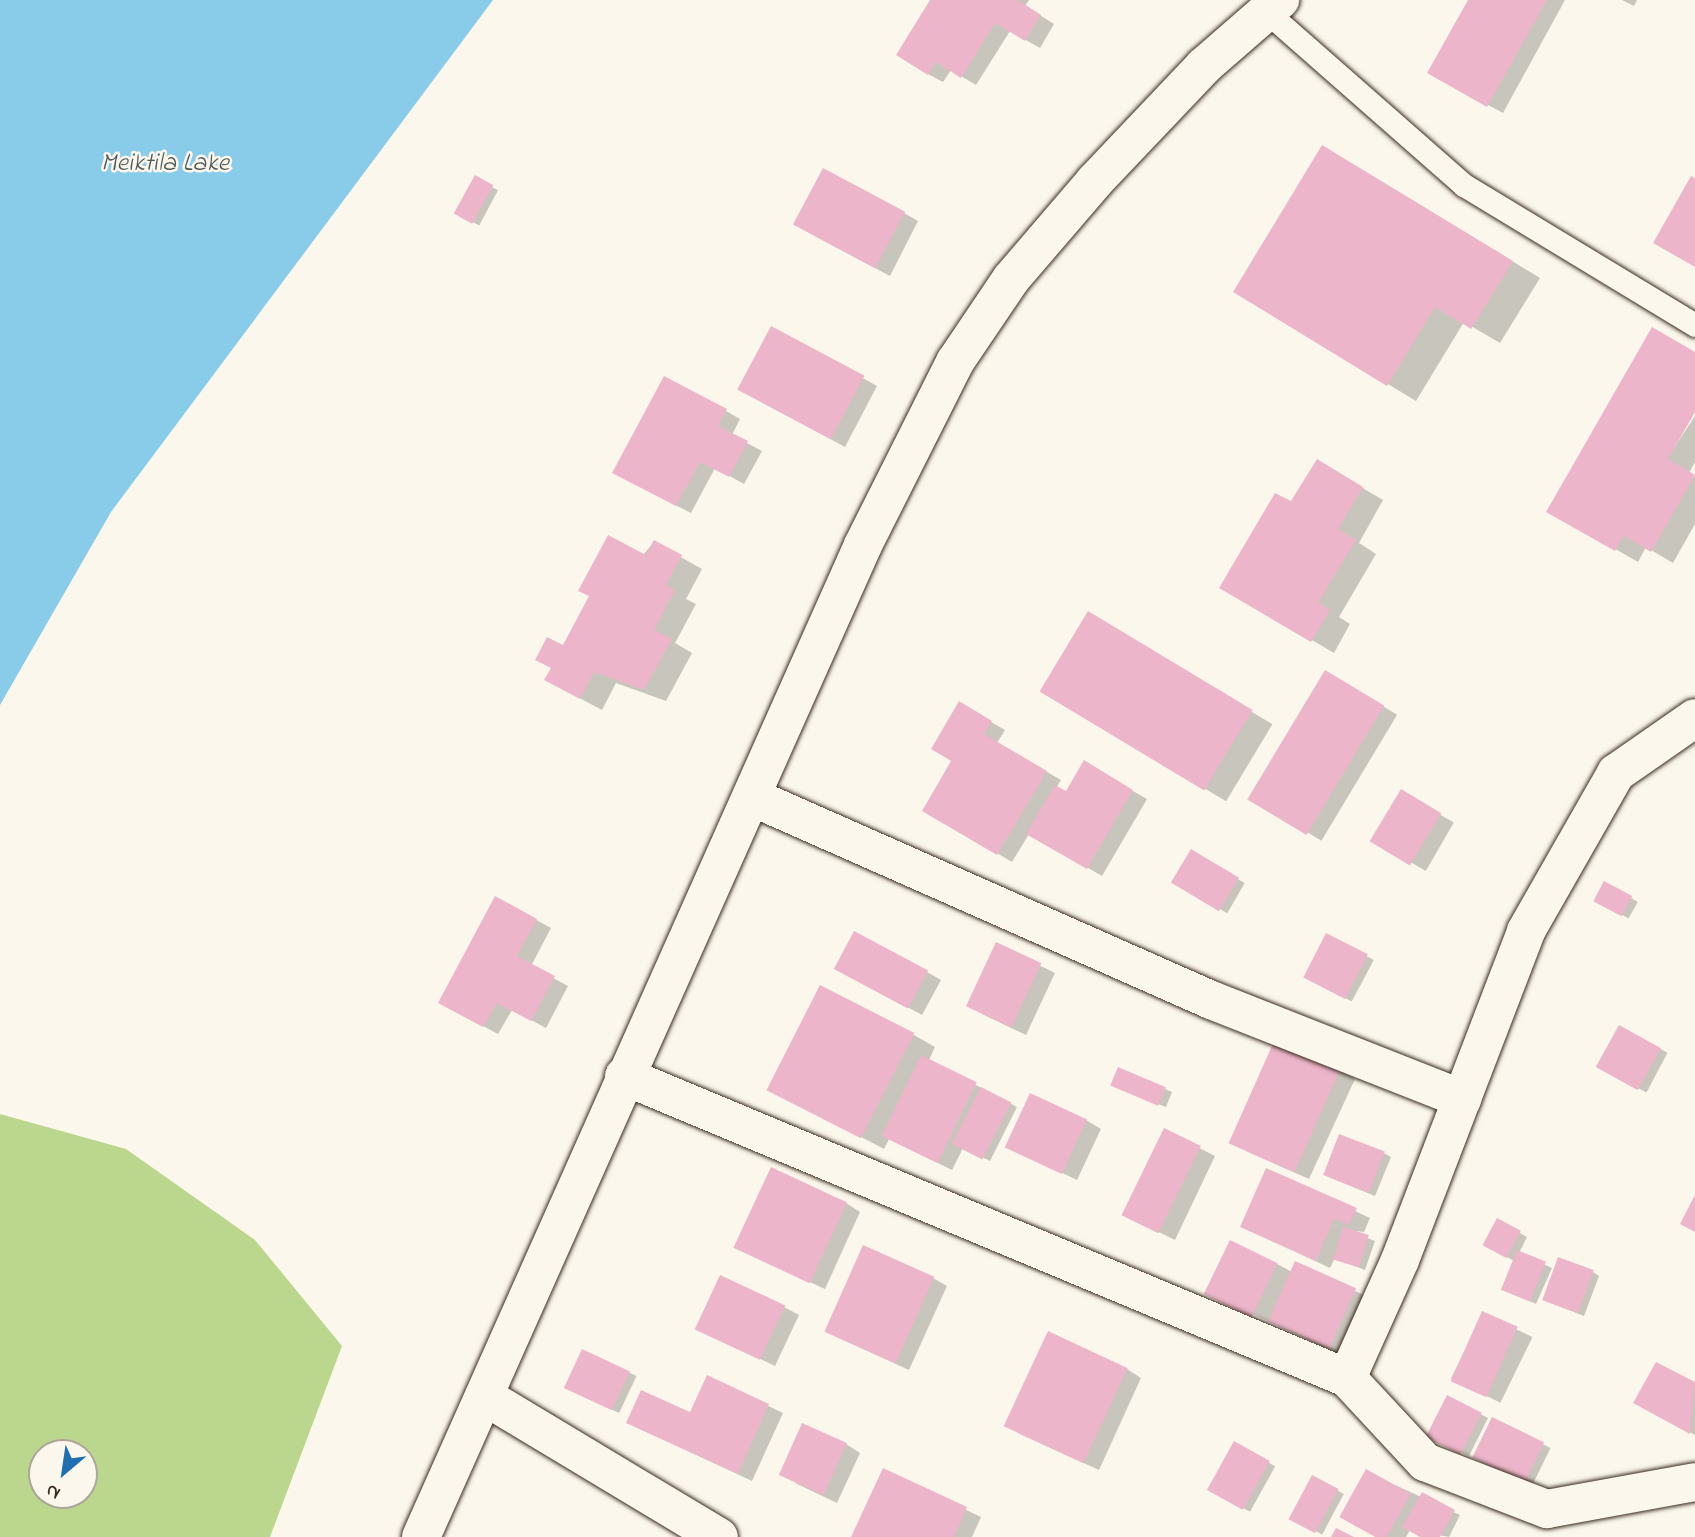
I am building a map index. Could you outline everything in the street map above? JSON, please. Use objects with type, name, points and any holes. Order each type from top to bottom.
[{"type":"street","points":[[421,1537],[624,1076],[752,797],[863,545],[954,362],[1011,279],[1095,181],[1204,66],[1274,6]]},
{"type":"street","points":[[1347,1378],[1462,1098],[1526,931],[1616,773],[1695,718]]},
{"type":"street","points":[[752,797],[1211,1000],[1462,1098]]},
{"type":"street","points":[[624,1076],[1347,1378],[1425,1462],[1547,1509],[1695,1482]]},
{"type":"street","points":[[484,1396],[719,1537]]},
{"type":"lane","points":[[1274,6],[1464,185],[1695,325]]},
{"type":"green space","points":[[0,1114],[126,1149],[255,1240],[342,1346],[270,1537],[0,1537]]},
{"type":"water","name":"Meiktila Lake","points":[[0,0],[493,0],[111,512],[0,705]]},
{"type":"building","points":[[930,0],[1018,0],[1041,15],[1025,41],[995,23],[961,78],[936,62],[928,75],[896,55]]},
{"type":"building","points":[[1468,0],[1547,0],[1487,107],[1427,73]]},
{"type":"building","points":[[1322,145],[1513,261],[1471,329],[1435,307],[1387,386],[1233,292]]},
{"type":"building","points":[[823,168],[905,212],[875,268],[793,225]]},
{"type":"building","points":[[475,175],[493,185],[472,224],[454,213]]},
{"type":"building","points":[[1691,176],[1695,178],[1695,267],[1653,243]]},
{"type":"building","points":[[771,326],[865,376],[831,439],[737,390]]},
{"type":"building","points":[[1652,327],[1695,352],[1695,412],[1668,459],[1695,475],[1651,552],[1624,536],[1615,551],[1546,512]]},
{"type":"building","points":[[664,376],[727,409],[718,426],[748,441],[729,477],[700,462],[676,506],[612,473]]},
{"type":"building","points":[[1317,459],[1363,487],[1338,529],[1356,540],[1318,603],[1330,610],[1311,642],[1219,588],[1275,493],[1291,501]]},
{"type":"building","points":[[608,535],[646,555],[654,540],[682,555],[666,585],[675,590],[654,630],[672,639],[644,690],[594,672],[580,699],[544,680],[551,668],[535,660],[547,637],[563,645],[589,596],[578,591]]},
{"type":"building","points":[[1088,611],[1253,710],[1204,790],[1040,692]]},
{"type":"building","points":[[1325,670],[1384,706],[1306,835],[1247,799]]},
{"type":"building","points":[[959,701],[992,721],[984,734],[1047,771],[997,855],[922,811],[951,761],[931,749]]},
{"type":"building","points":[[1084,760],[1133,790],[1087,869],[1026,834],[1055,785],[1066,791]]},
{"type":"building","points":[[1401,789],[1441,813],[1410,865],[1370,841]]},
{"type":"building","points":[[1191,849],[1239,878],[1219,911],[1171,882]]},
{"type":"building","points":[[1604,881],[1632,896],[1621,916],[1593,901]]},
{"type":"building","points":[[495,896],[537,919],[517,956],[555,976],[531,1021],[497,1003],[483,1027],[438,1003]]},
{"type":"building","points":[[854,931],[928,970],[908,1008],[834,969]]},
{"type":"building","points":[[1326,933],[1368,954],[1345,999],[1303,978]]},
{"type":"building","points":[[996,942],[1041,963],[1011,1027],[966,1006]]},
{"type":"building","points":[[820,985],[914,1033],[861,1138],[766,1090]]},
{"type":"building","points":[[1619,1025],[1661,1048],[1638,1090],[1596,1067]]},
{"type":"building","points":[[1275,1039],[1341,1068],[1294,1172],[1229,1143]]},
{"type":"building","points":[[921,1055],[977,1082],[937,1163],[882,1136]]},
{"type":"building","points":[[1118,1067],[1166,1087],[1158,1106],[1110,1085]]},
{"type":"building","points":[[981,1087],[1011,1102],[982,1159],[952,1144]]},
{"type":"building","points":[[1030,1093],[1087,1120],[1062,1174],[1005,1147]]},
{"type":"building","points":[[1164,1128],[1201,1146],[1158,1233],[1121,1215]]},
{"type":"building","points":[[1339,1134],[1385,1152],[1369,1193],[1323,1175]]},
{"type":"building","points":[[771,1167],[847,1202],[810,1283],[733,1248]]},
{"type":"building","points":[[1266,1168],[1357,1208],[1349,1225],[1334,1219],[1316,1261],[1240,1227]]},
{"type":"building","points":[[1695,1195],[1695,1232],[1680,1224]]},
{"type":"building","points":[[1497,1218],[1521,1231],[1506,1258],[1482,1245]]},
{"type":"building","points":[[1343,1227],[1369,1235],[1359,1267],[1333,1260]]},
{"type":"building","points":[[1230,1240],[1278,1263],[1251,1317],[1204,1294]]},
{"type":"building","points":[[863,1245],[934,1277],[896,1364],[824,1332]]},
{"type":"building","points":[[1517,1250],[1546,1262],[1530,1301],[1501,1290]]},
{"type":"building","points":[[1558,1257],[1594,1270],[1578,1313],[1542,1300]]},
{"type":"building","points":[[1295,1261],[1356,1288],[1329,1349],[1268,1321]]},
{"type":"building","points":[[720,1275],[785,1305],[760,1360],[695,1329]]},
{"type":"building","points":[[1482,1311],[1518,1327],[1486,1397],[1451,1381]]},
{"type":"building","points":[[1048,1331],[1128,1368],[1083,1463],[1004,1426]]},
{"type":"building","points":[[582,1349],[630,1371],[612,1410],[564,1388]]},
{"type":"building","points":[[1656,1362],[1695,1382],[1690,1434],[1633,1403]]},
{"type":"building","points":[[707,1375],[769,1404],[738,1474],[626,1423],[641,1390],[690,1412]]},
{"type":"building","points":[[1447,1395],[1482,1413],[1460,1455],[1426,1437]]},
{"type":"building","points":[[1492,1417],[1544,1442],[1524,1483],[1472,1457]]},
{"type":"building","points":[[802,1423],[847,1443],[824,1495],[779,1475]]},
{"type":"building","points":[[1234,1441],[1270,1461],[1243,1510],[1207,1490]]},
{"type":"building","points":[[883,1468],[967,1507],[954,1537],[851,1537]]},
{"type":"building","points":[[1366,1469],[1411,1494],[1387,1537],[1375,1537],[1339,1517]]},
{"type":"building","points":[[1312,1475],[1338,1489],[1315,1533],[1289,1519]]},
{"type":"building","points":[[1422,1492],[1455,1510],[1440,1537],[1420,1537],[1402,1527]]},
{"type":"building","points":[[1336,1528],[1354,1537],[1331,1537]]}]
